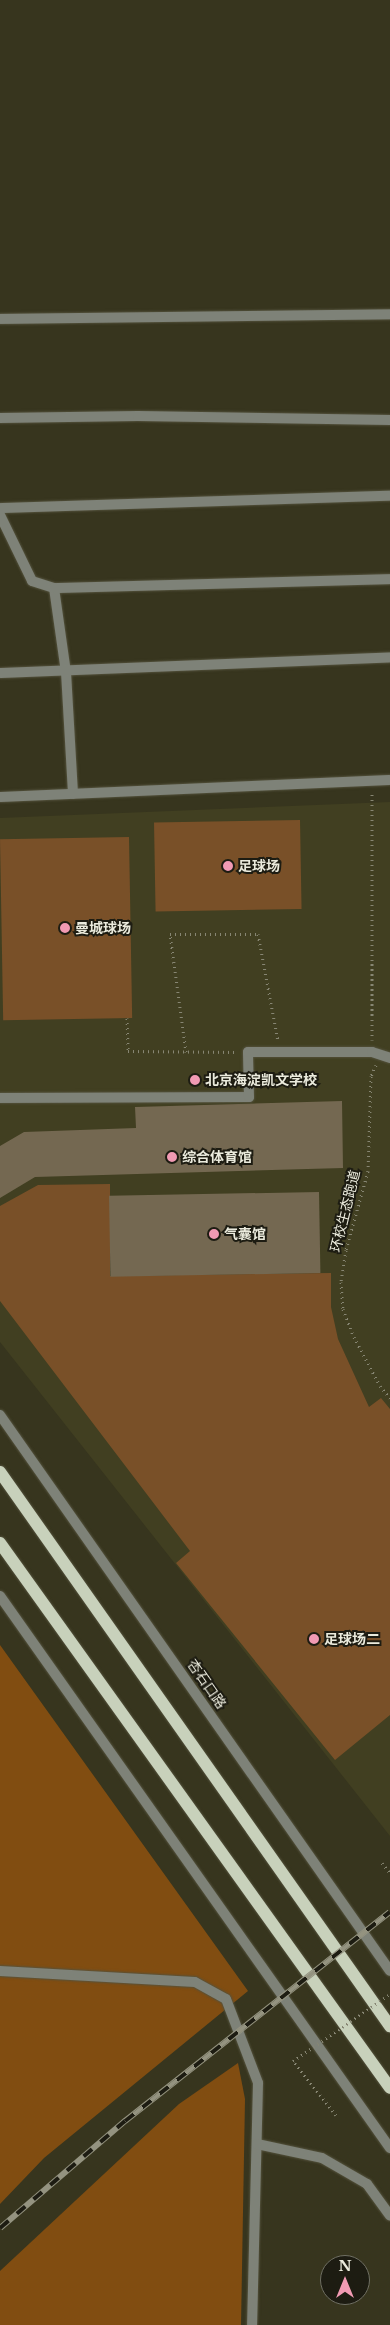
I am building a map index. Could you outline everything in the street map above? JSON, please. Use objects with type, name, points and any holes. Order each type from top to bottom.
[{"type":"main road","points":[[0,1472],[390,2026]]},
{"type":"main road","points":[[0,1543],[390,2088]]},
{"type":"street","points":[[0,319],[390,314]]},
{"type":"street","points":[[0,418],[138,416],[390,420]]},
{"type":"street","points":[[0,508],[390,496]]},
{"type":"street","points":[[0,515],[32,581],[54,588],[390,579]]},
{"type":"street","points":[[54,588],[66,672],[73,794]]},
{"type":"street","points":[[0,673],[66,672],[390,657]]},
{"type":"street","points":[[0,797],[390,780]]},
{"type":"street","points":[[0,1098],[249,1098],[248,1052],[372,1052],[387,1059]]},
{"type":"street","name":"杏石口路","points":[[0,1415],[390,1971]]},
{"type":"street","points":[[0,1596],[390,2148]]},
{"type":"street","points":[[0,1971],[195,1982],[226,1999],[258,2083],[252,2325]]},
{"type":"street","points":[[257,2144],[322,2158],[367,2184],[390,2216]]},
{"type":"path","points":[[372,781],[372,1052]]},
{"type":"path","points":[[186,1052],[170,934],[258,934],[280,1052]]},
{"type":"path","points":[[127,1018],[128,1051],[248,1052]]},
{"type":"path","name":"环校生态跑道","points":[[387,1059],[377,1062],[371,1076],[368,1172],[346,1250],[341,1282],[344,1309],[354,1336],[375,1378],[390,1398]]},
{"type":"path","points":[[382,1863],[390,1873]]},
{"type":"path","points":[[336,2115],[293,2061],[390,1994]]},
{"type":"shaded area","name":"北京海淀凯文学校","points":[[390,802],[390,1836],[0,1342],[0,818]]},
{"type":"shaded area","name":"足球场","points":[[300,820],[302,909],[156,912],[154,823]]},
{"type":"shaded area","name":"曼城球场","points":[[129,837],[132,1018],[3,1020],[0,839]]},
{"type":"shaded area","points":[[110,1184],[110,1276],[331,1273],[331,1307],[338,1339],[369,1407],[381,1398],[390,1409],[390,1715],[335,1760],[176,1563],[190,1551],[0,1301],[0,1206],[38,1185]]},
{"type":"shaded area","points":[[0,1645],[248,1991],[44,2158],[0,2204]]},
{"type":"shaded area","points":[[238,2063],[245,2099],[241,2325],[0,2325],[0,2271],[179,2104]]},
{"type":"building","name":"综合体育馆","points":[[342,1101],[343,1168],[35,1177],[0,1198],[0,1146],[24,1132],[136,1128],[135,1107]]},
{"type":"building","name":"气囊馆","points":[[319,1192],[320,1273],[110,1277],[109,1196]]},
{"type":"railway","points":[[0,2228],[125,2121],[390,1912]]},
{"type":"place","name":"足球场","points":[[228,866]]},
{"type":"place","name":"曼城球场","points":[[65,928]]},
{"type":"place","name":"北京海淀凯文学校","points":[[195,1080]]},
{"type":"place","name":"综合体育馆","points":[[172,1157]]},
{"type":"place","name":"气囊馆","points":[[214,1234]]},
{"type":"place","name":"足球场二","points":[[314,1639]]}]
